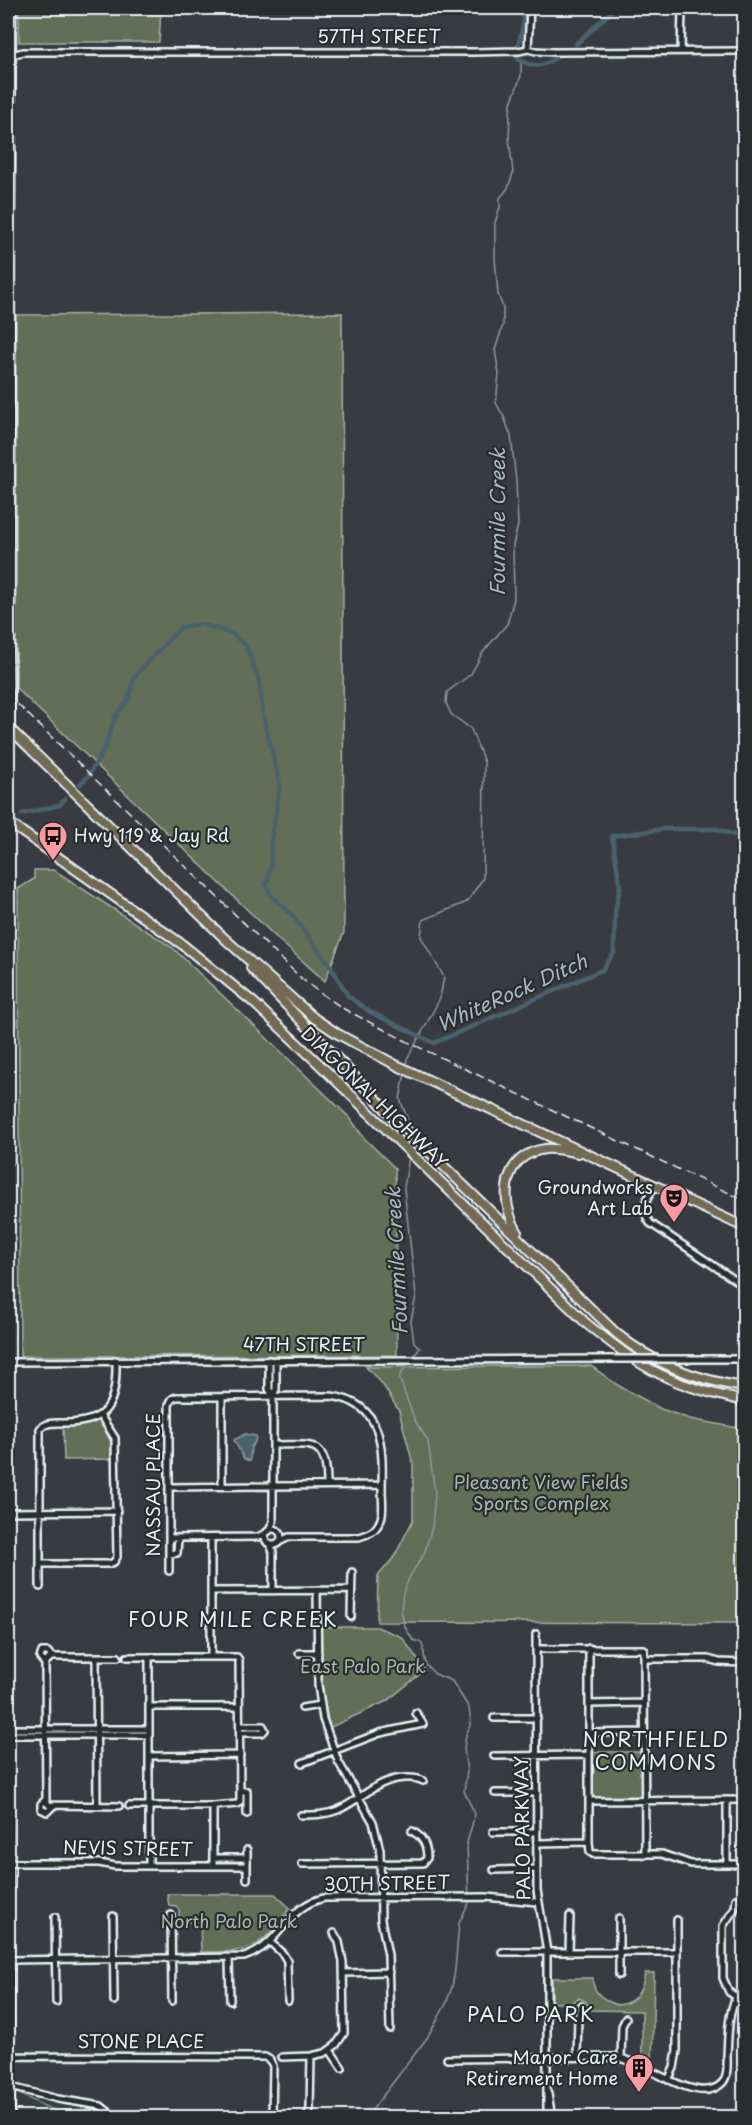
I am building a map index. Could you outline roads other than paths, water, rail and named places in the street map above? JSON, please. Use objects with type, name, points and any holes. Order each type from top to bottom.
[{"type":"highway","points":[[8,726],[224,938],[396,1120],[603,1320],[636,1348],[663,1364],[690,1376],[744,1387]]},
{"type":"highway","name":"DIAGONAL HIGHWAY","points":[[8,822],[52,855],[165,931],[209,965],[294,1041],[587,1324],[619,1349],[667,1378],[716,1394],[744,1398]]},
{"type":"highway","points":[[224,938],[326,1026],[352,1043],[744,1227]]},
{"type":"highway","points":[[522,1240],[510,1218],[506,1200],[507,1182],[515,1166],[528,1155],[542,1150],[554,1149],[588,1154]]},
{"type":"main road","points":[[8,726],[10,722],[10,662],[8,658],[9,228],[12,8]]},
{"type":"street","points":[[528,49],[530,8]]},
{"type":"street","points":[[681,51],[682,8]]},
{"type":"street","name":"57TH STREET","points":[[10,55],[23,52],[519,51],[528,49],[536,51],[744,51]]},
{"type":"street","points":[[8,866],[8,1162]]},
{"type":"street","points":[[655,1186],[644,1208],[645,1216],[650,1223],[744,1286]]},
{"type":"street","name":"47TH STREET","points":[[8,1362],[744,1359]]},
{"type":"street","points":[[40,1587],[39,1432],[42,1426],[54,1423],[82,1424],[100,1415],[109,1405],[114,1392],[117,1360]]},
{"type":"street","points":[[272,1360],[269,1389],[273,1396],[273,1522],[268,1532],[268,1543],[273,1552],[273,1591]]},
{"type":"street","points":[[169,1538],[258,1537],[268,1532],[279,1532],[289,1537],[367,1535],[377,1528],[382,1517],[381,1440],[374,1423],[363,1410],[348,1400],[337,1397],[222,1396],[222,1486]]},
{"type":"street","name":"NASSAU PLACE","points":[[169,1571],[169,1405],[172,1399],[181,1397],[222,1396]]},
{"type":"street","points":[[40,1564],[109,1564],[117,1557],[115,1438],[100,1415]]},
{"type":"street","points":[[273,1445],[307,1445],[319,1450],[327,1465],[327,1485]]},
{"type":"street","points":[[170,1486],[382,1485]]},
{"type":"street","points":[[8,1512],[117,1511]]},
{"type":"street","points":[[273,1522],[279,1532],[279,1542],[273,1552]]},
{"type":"street","points":[[258,1537],[268,1543],[279,1542],[289,1537]]},
{"type":"street","points":[[169,1554],[178,1552],[178,1538]]},
{"type":"street","points":[[211,1538],[211,1657]]},
{"type":"street","points":[[351,1617],[352,1572]]},
{"type":"street","points":[[211,1591],[351,1590]]},
{"type":"street","points":[[317,1591],[320,1705],[333,1751],[343,1772],[366,1807],[375,1828],[380,1850],[382,1930],[388,1955],[390,2029]]},
{"type":"street","name":"PALO PARKWAY","points":[[536,1634],[537,1902],[547,1952],[547,2118]]},
{"type":"street","points":[[589,1648],[590,1852],[593,1854],[668,1855],[692,1863],[744,1864]]},
{"type":"street","points":[[536,1649],[644,1649],[645,1855]]},
{"type":"street","points":[[299,1653],[318,1653]]},
{"type":"street","points":[[118,1657],[52,1657],[45,1663],[45,1732],[48,1803],[119,1806]]},
{"type":"street","points":[[96,1657],[97,1806]]},
{"type":"street","points":[[127,1657],[237,1657],[240,1730],[238,1804],[129,1806]]},
{"type":"street","points":[[149,1657],[149,1866]]},
{"type":"street","points":[[644,1659],[708,1659],[723,1663],[744,1662]]},
{"type":"street","points":[[589,1704],[644,1703]]},
{"type":"street","points":[[302,1708],[320,1705]]},
{"type":"street","points":[[149,1707],[239,1707]]},
{"type":"street","points":[[302,1763],[380,1733],[423,1724],[416,1713]]},
{"type":"street","points":[[494,1718],[537,1718]]},
{"type":"street","points":[[8,1736],[96,1728],[149,1732]]},
{"type":"street","points":[[8,1729],[96,1736],[149,1732]]},
{"type":"street","points":[[589,1733],[644,1732]]},
{"type":"street","points":[[149,1756],[240,1755]]},
{"type":"street","points":[[494,1756],[590,1755]]},
{"type":"street","points":[[302,1815],[326,1814],[341,1808],[372,1787],[392,1779],[417,1778],[423,1781]]},
{"type":"street","points":[[240,1791],[247,1791],[247,1814]]},
{"type":"street","points":[[495,1793],[537,1793]]},
{"type":"street","points":[[727,1800],[727,1864]]},
{"type":"street","points":[[590,1801],[744,1800]]},
{"type":"street","points":[[213,1806],[213,1866]]},
{"type":"street","points":[[8,1807],[11,2118]]},
{"type":"street","points":[[302,1864],[423,1863],[426,1861],[427,1852],[423,1840],[412,1831]]},
{"type":"street","points":[[493,1832],[536,1832]]},
{"type":"street","points":[[537,1843],[590,1842]]},
{"type":"street","points":[[247,1850],[247,1879]]},
{"type":"street","points":[[213,1858],[247,1858]]},
{"type":"street","name":"NEVIS STREET","points":[[9,1863],[247,1866]]},
{"type":"street","points":[[494,1870],[537,1869]]},
{"type":"street","name":"30TH STREET","points":[[9,1960],[244,1957],[255,1953],[270,1942],[298,1910],[315,1900],[324,1898],[495,1898],[537,1902]]},
{"type":"street","points":[[736,1899],[735,1908],[723,1926],[724,1984],[729,1992],[744,2002]]},
{"type":"street","points":[[171,1915],[172,2001]]},
{"type":"street","points":[[113,1916],[114,2001]]},
{"type":"street","points":[[569,1952],[570,1916]]},
{"type":"street","points":[[55,1917],[56,2002]]},
{"type":"street","points":[[619,1918],[620,1975]]},
{"type":"street","points":[[668,2080],[676,2060],[677,1920]]},
{"type":"street","points":[[282,2057],[311,2056],[330,2050],[344,2033],[342,1952],[334,1933]]},
{"type":"street","points":[[270,1942],[287,1961],[288,2001]]},
{"type":"street","points":[[502,1952],[677,1952]]},
{"type":"street","points":[[229,1958],[230,2001]]},
{"type":"street","points":[[343,1973],[389,1972]]},
{"type":"street","points":[[447,2059],[621,2058],[638,2063],[668,2080],[704,2090],[717,2088],[725,2079],[730,2019],[736,1997]]},
{"type":"street","points":[[577,2057],[580,2006]]},
{"type":"street","points":[[621,2058],[622,2025],[626,2018]]},
{"type":"street","points":[[330,2050],[342,2068]]},
{"type":"street","name":"STONE PLACE","points":[[10,2056],[265,2057],[270,2060],[274,2074],[272,2118]]},
{"type":"street","points":[[307,2116],[310,2109],[311,2056]]},
{"type":"street","points":[[11,2087],[58,2099],[101,2106],[116,2118]]},
{"type":"street","name":"PALO PARKWAY","points":[[548,2094],[552,2118]]},
{"type":"water","points":[[245,1434],[256,1436],[251,1447],[250,1461],[244,1459],[234,1440]]},
{"type":"waterway","points":[[518,46],[524,21],[521,8]]},
{"type":"waterway","points":[[576,44],[615,8]]},
{"type":"waterway","points":[[518,56],[518,59],[538,66],[557,57]]},
{"type":"waterway","name":"Fourmile Creek","points":[[428,1021],[440,998],[444,977],[421,937],[423,920],[467,902],[483,878],[484,762],[471,729],[451,714],[446,703],[447,692],[471,674],[483,652],[507,624],[514,599],[513,545],[518,525],[516,481],[511,436],[496,403],[499,374],[495,350],[503,325],[503,308],[498,294],[495,223],[500,198],[508,188],[513,173],[509,138],[510,114],[511,103],[521,76],[521,61]]},
{"type":"waterway","name":"WhiteRock Ditch","points":[[80,784],[88,776],[104,750],[115,717],[127,702],[135,676],[181,627],[202,624],[232,634],[246,646],[259,681],[263,715],[280,785],[271,841],[271,867],[266,885],[271,895],[292,915],[331,967],[348,996],[370,1012],[434,1043],[602,970],[614,953],[615,913],[620,886],[612,836],[664,829],[716,829],[744,838]]},
{"type":"waterway","name":"WhiteRock Ditch","points":[[22,814],[60,805],[65,799]]},
{"type":"waterway","name":"Fourmile Creek","points":[[406,1065],[427,1023]]},
{"type":"waterway","name":"Fourmile Creek","points":[[405,1073],[400,1099],[409,1129]]},
{"type":"waterway","name":"Fourmile Creek","points":[[409,1136],[409,1147]]},
{"type":"waterway","name":"Fourmile Creek","points":[[409,1157],[404,1188],[416,1296],[411,1321],[414,1342],[420,1348],[412,1359]]},
{"type":"waterway","points":[[366,2118],[427,2038],[446,2004],[455,1970],[459,1923],[469,1903],[467,1843],[475,1814],[464,1791],[467,1772],[464,1748],[471,1723],[469,1708],[452,1681],[435,1674],[426,1665],[422,1643],[413,1640],[405,1627],[401,1610],[403,1593],[410,1576],[424,1554],[432,1527],[435,1494],[428,1441],[415,1421],[399,1377],[409,1363]]},
{"type":"waterway","points":[[17,2093],[65,2113],[101,2118]]},
{"type":"railway","points":[[8,695],[302,979],[320,993],[344,1009],[412,1044],[744,1200]]},
{"type":"place","name":"Hwy 119 & Jay Rd","points":[[53,862]]},
{"type":"place","name":"Groundworks Art Lab","points":[[674,1224]]},
{"type":"place","name":"Manor Care Retirement Home","points":[[639,2094]]},
{"type":"district","name":"FOUR MILE CREEK","points":[[233,1620]]},
{"type":"district","name":"NORTHFIELD COMMONS","points":[[656,1752]]},
{"type":"district","name":"PALO PARK","points":[[531,2015]]},
{"type":"park label","name":"Pleasant View Fields Sports Complex","points":[[541,1493]]},
{"type":"park label","name":"East Palo Park","points":[[363,1667]]},
{"type":"park label","name":"North Palo Park","points":[[229,1922]]}]
